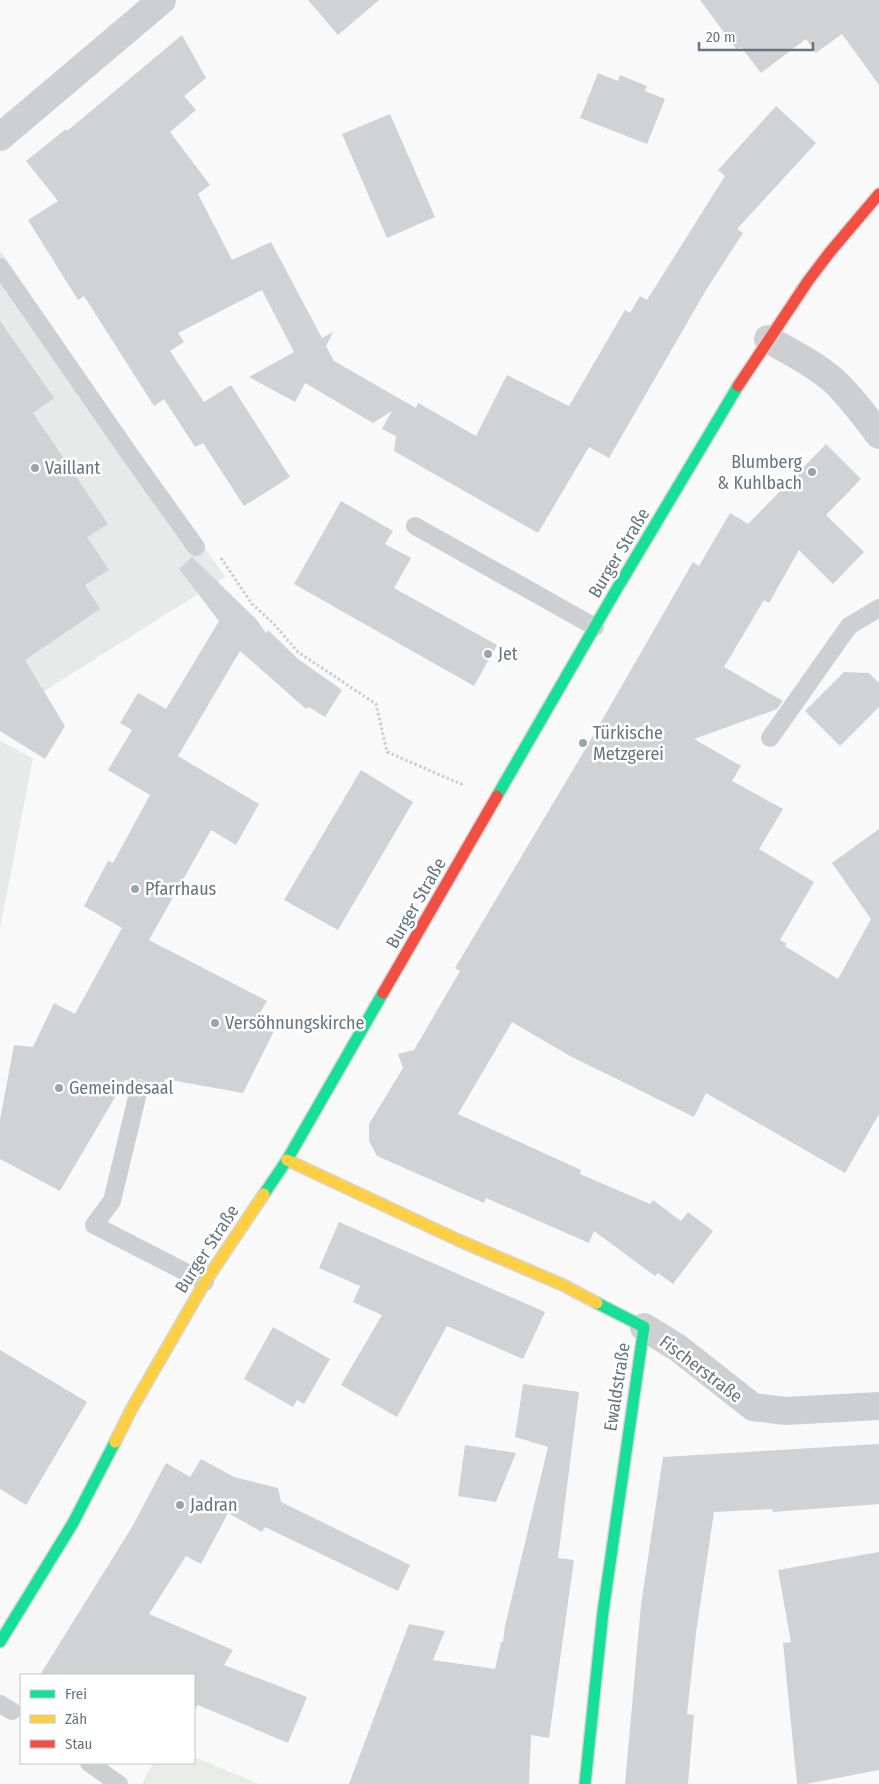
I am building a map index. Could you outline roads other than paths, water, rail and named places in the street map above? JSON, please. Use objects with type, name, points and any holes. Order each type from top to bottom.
[{"type":"main road","name":"Burger Straße","points":[[0,1642],[73,1523],[131,1410],[205,1282],[287,1160],[595,627],[731,396],[768,339],[830,252],[879,194]]},
{"type":"main road","name":"Ewaldstraße","points":[[287,1160],[458,1240],[563,1285],[644,1327],[590,1717],[585,1784]]},
{"type":"street","points":[[0,137],[162,0]]},
{"type":"street","points":[[768,339],[820,370],[834,382],[864,414],[879,435]]},
{"type":"street","name":"Fischerstraße","points":[[644,1327],[678,1348],[753,1407],[786,1411],[879,1406]]},
{"type":"lane","points":[[0,267],[196,547]]},
{"type":"lane","points":[[415,526],[595,627]]},
{"type":"lane","points":[[770,738],[850,626],[879,608]]},
{"type":"lane","points":[[139,1088],[112,1202],[94,1225],[205,1282]]},
{"type":"lane","points":[[90,1764],[119,1784]]},
{"type":"place","name":"Vaillant","points":[[35,468]]},
{"type":"place","name":"Blumberg & Kuhlbach","points":[[812,472]]},
{"type":"place","name":"Jet","points":[[488,654]]},
{"type":"place","name":"Türkische Metzgerei","points":[[583,743]]},
{"type":"place","name":"Pfarrhaus","points":[[135,889]]},
{"type":"place","name":"Versöhnungskirche","points":[[215,1023]]},
{"type":"place","name":"Gemeindesaal","points":[[59,1088]]},
{"type":"place","name":"Jadran","points":[[180,1505]]}]
